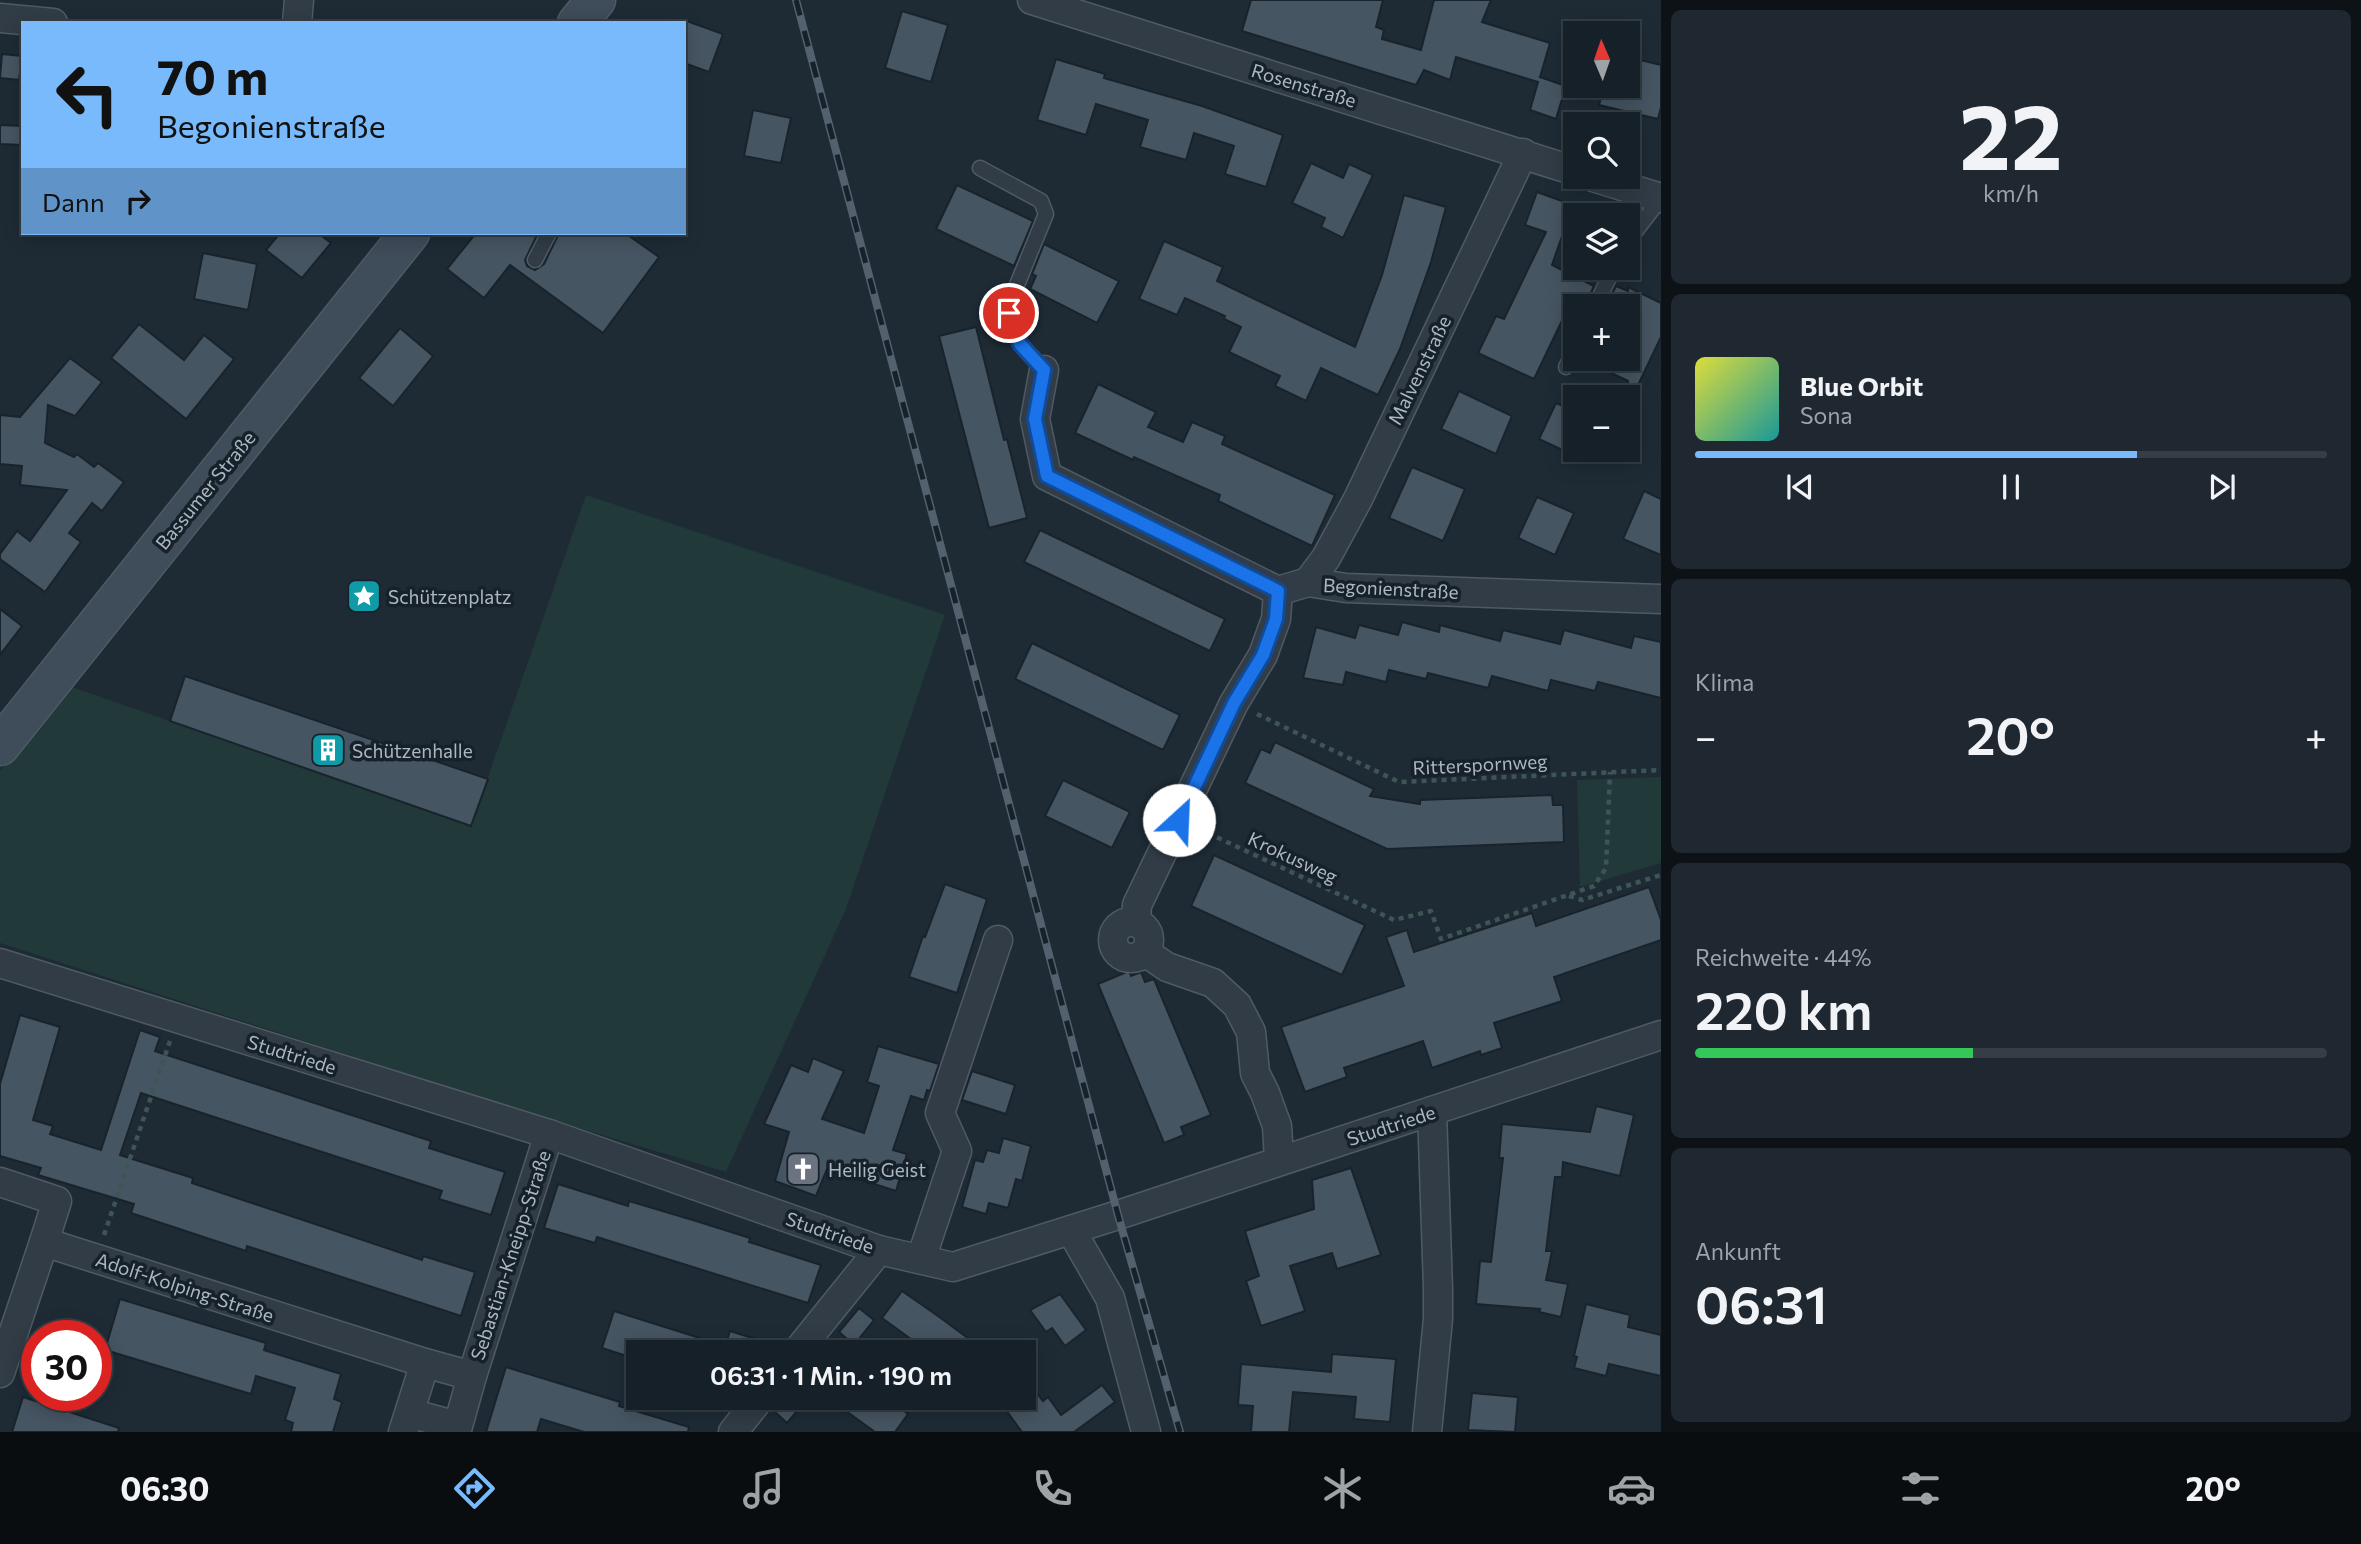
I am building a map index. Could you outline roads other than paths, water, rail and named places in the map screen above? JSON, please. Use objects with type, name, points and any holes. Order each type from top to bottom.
[{"type":"street","points":[[297,21],[299,0]]},
{"type":"street","points":[[580,21],[596,0]]},
{"type":"street","name":"Rosenstraße","points":[[1032,0],[1563,167]]},
{"type":"street","points":[[0,18],[32,21]]},
{"type":"street","name":"Malvenstraße","points":[[1308,582],[1326,558],[1357,499],[1523,153]]},
{"type":"street","points":[[1632,189],[1661,198]]},
{"type":"street","name":"Bassumer Straße","points":[[0,746],[408,235]]},
{"type":"street","points":[[1044,370],[1035,419],[1047,476],[1278,591],[1276,619],[1263,655],[1234,703],[1137,905],[1136,921],[1123,923],[1114,932],[1113,945],[1121,956],[1133,958],[1145,952],[1167,967],[1213,984],[1237,1005],[1251,1032],[1255,1073],[1277,1126],[1279,1160]]},
{"type":"street","name":"Begonienstraße","points":[[1278,591],[1308,582],[1346,588],[1661,599]]},
{"type":"street","points":[[921,1259],[957,1151],[940,1113],[998,940]]},
{"type":"street","name":"Studtriede","points":[[0,962],[549,1134],[879,1250],[954,1267],[1661,1035]]},
{"type":"street","points":[[1427,1432],[1438,1320],[1432,1111]]},
{"type":"street","name":"Sebastian-Kneipp-Straße","points":[[472,1376],[425,1363],[406,1422],[458,1426],[549,1134]]},
{"type":"street","points":[[0,1182],[57,1202],[44,1242],[7,1327],[0,1373]]},
{"type":"street","points":[[1071,1230],[1110,1298],[1146,1432]]},
{"type":"street","name":"Adolf-Kolping-Straße","points":[[44,1242],[425,1363]]},
{"type":"street","points":[[806,1340],[879,1250]]},
{"type":"street","points":[[733,1432],[750,1410]]},
{"type":"lane","points":[[980,168],[1041,201],[1046,214],[1008,307],[1020,344],[1044,370]]},
{"type":"lane","points":[[1640,225],[1661,198]]},
{"type":"lane","points":[[535,260],[548,235]]},
{"type":"railway","points":[[796,0],[1118,1215],[1180,1432]]},
{"type":"place","name":"Schützenplatz","points":[[364,596]]},
{"type":"place","name":"Schützenhalle","points":[[328,750]]},
{"type":"place","name":"Heilig Geist","points":[[803,1169]]}]
